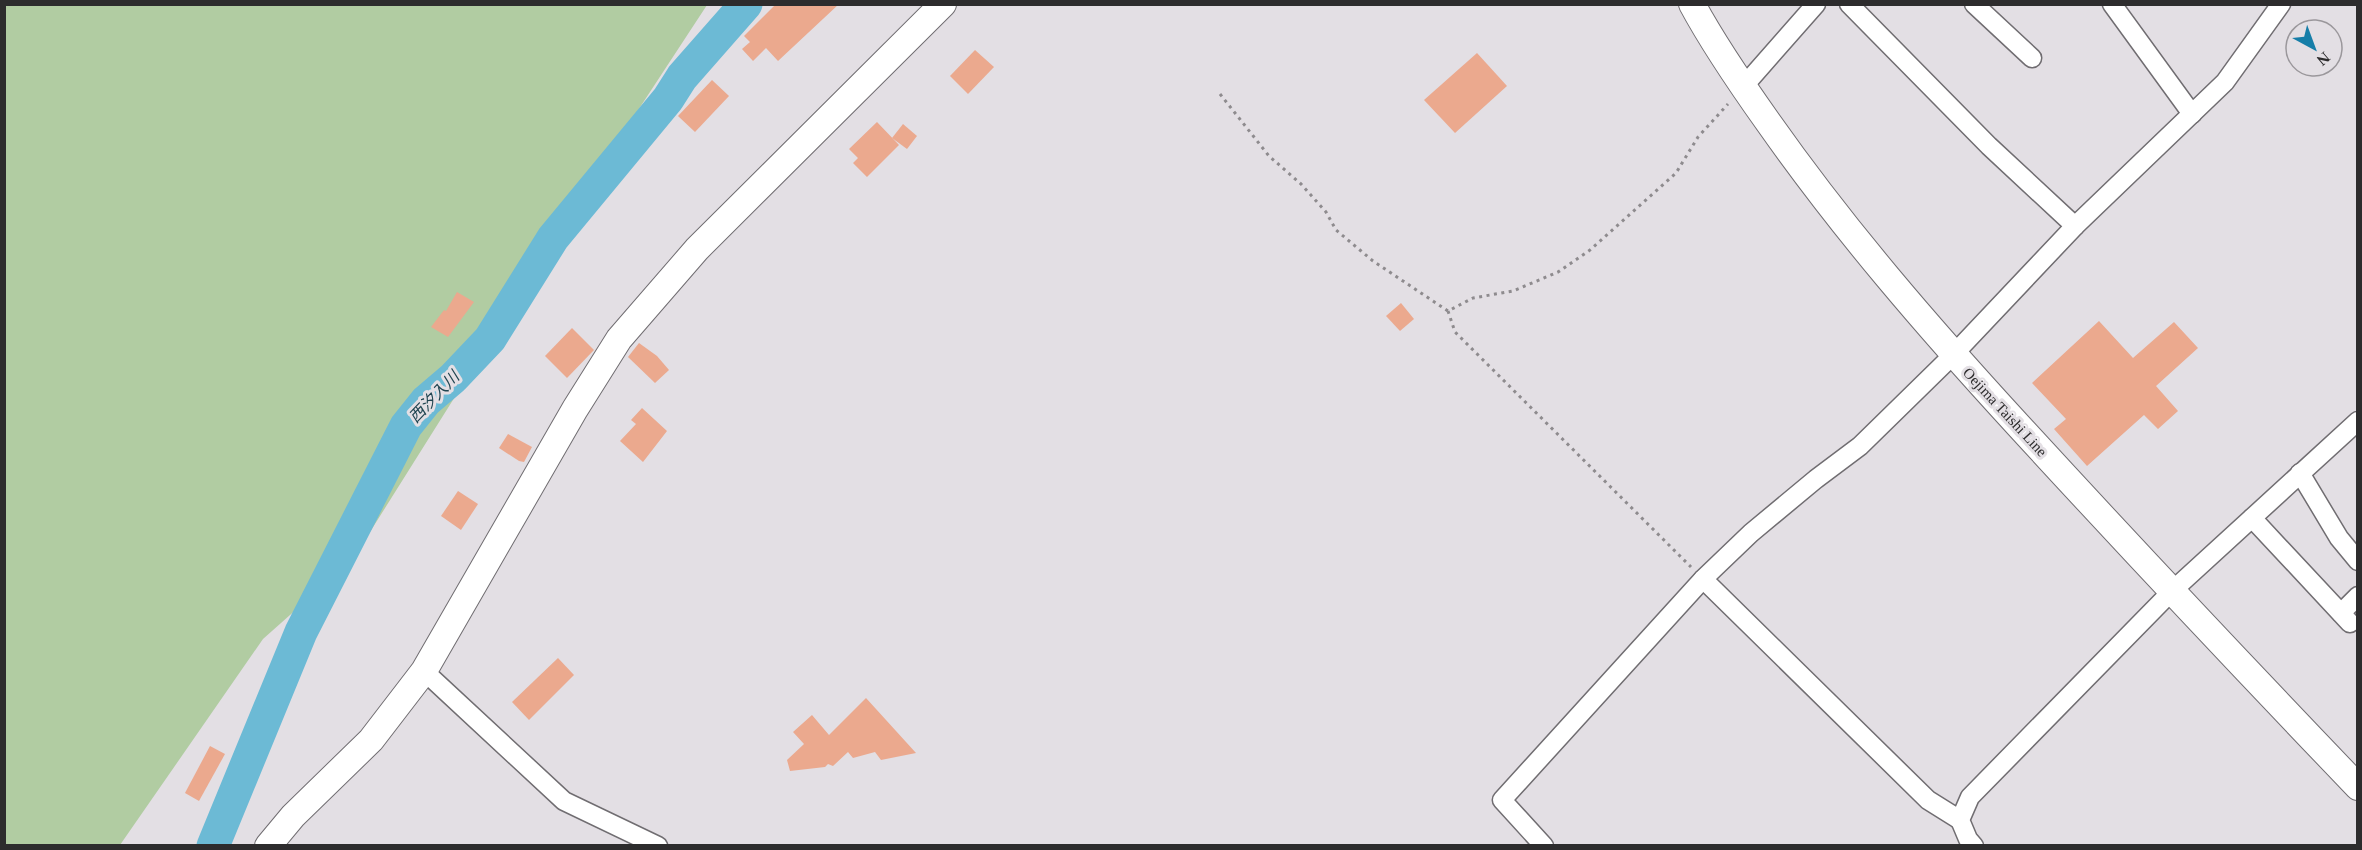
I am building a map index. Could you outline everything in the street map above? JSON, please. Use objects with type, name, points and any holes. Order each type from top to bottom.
[{"type":"street","points":[[268,846],[293,816],[370,740],[424,671],[575,409],[619,339],[697,249],[943,4]]},
{"type":"street","name":"Oejima Taishi Line","points":[[1692,4],[1743,87],[1820,194],[1881,273],[1953,355],[2171,592],[2358,787]]},
{"type":"street","points":[[1743,87],[1816,4]]},
{"type":"street","points":[[1849,4],[1964,121],[2075,226]]},
{"type":"street","points":[[1974,4],[2032,58]]},
{"type":"street","points":[[2112,4],[2192,114]]},
{"type":"street","points":[[1544,846],[1502,800],[1703,579],[1751,533],[1860,446],[1953,355],[2075,226],[2225,82],[2281,4]]},
{"type":"street","points":[[1960,820],[1970,797],[2171,592],[2358,421]]},
{"type":"street","points":[[2301,473],[2338,538],[2358,561]]},
{"type":"street","points":[[2252,518],[2346,618],[2358,596]]},
{"type":"street","points":[[1703,579],[1928,800],[1960,820],[1968,839],[1974,846]]},
{"type":"street","points":[[424,671],[564,801],[658,846]]},
{"type":"path","points":[[1448,311],[1473,298],[1514,291],[1558,272],[1590,250],[1676,174],[1698,137],[1743,87]]},
{"type":"path","points":[[1220,94],[1269,156],[1301,184],[1326,212],[1336,230],[1373,261],[1448,311],[1455,332],[1703,579]]},
{"type":"green space","points":[[5,5],[707,5],[566,220],[353,559],[263,639],[120,845],[5,846]]},
{"type":"building","points":[[776,4],[839,4],[778,61],[766,48],[753,61],[742,49],[750,42],[744,36]]},
{"type":"building","points":[[975,50],[994,67],[968,94],[950,76]]},
{"type":"building","points":[[1477,53],[1507,86],[1455,133],[1424,100]]},
{"type":"building","points":[[712,80],[729,96],[695,132],[678,116]]},
{"type":"building","points":[[877,122],[899,145],[867,177],[853,163],[858,158],[849,149]]},
{"type":"building","points":[[903,124],[917,136],[907,149],[892,138]]},
{"type":"building","points":[[457,292],[474,302],[448,337],[431,327],[444,310],[446,311]]},
{"type":"building","points":[[1401,303],[1414,319],[1400,331],[1386,316]]},
{"type":"building","points":[[2099,321],[2133,358],[2174,322],[2198,348],[2156,386],[2178,411],[2158,429],[2144,415],[2087,466],[2054,429],[2066,419],[2032,383]]},
{"type":"building","points":[[572,328],[594,350],[567,378],[545,356]]},
{"type":"building","points":[[639,343],[657,356],[669,370],[655,383],[628,357]]},
{"type":"building","points":[[642,408],[667,431],[643,462],[620,441],[636,424],[631,420]]},
{"type":"building","points":[[508,434],[532,447],[524,462],[499,448]]},
{"type":"building","points":[[458,491],[478,504],[461,530],[441,516]]},
{"type":"building","points":[[558,658],[574,675],[529,720],[512,702]]},
{"type":"building","points":[[866,698],[916,753],[881,760],[875,752],[853,758],[848,752],[833,766],[828,764],[825,767],[790,771],[787,760],[804,744],[793,732],[812,715],[829,735]]},
{"type":"building","points":[[210,746],[225,754],[199,801],[185,793]]},
{"type":"waterway","name":"西汐入川","points":[[213,846],[301,632],[406,426],[426,401],[453,378],[490,339],[553,238],[668,99],[682,77],[746,4]]}]
